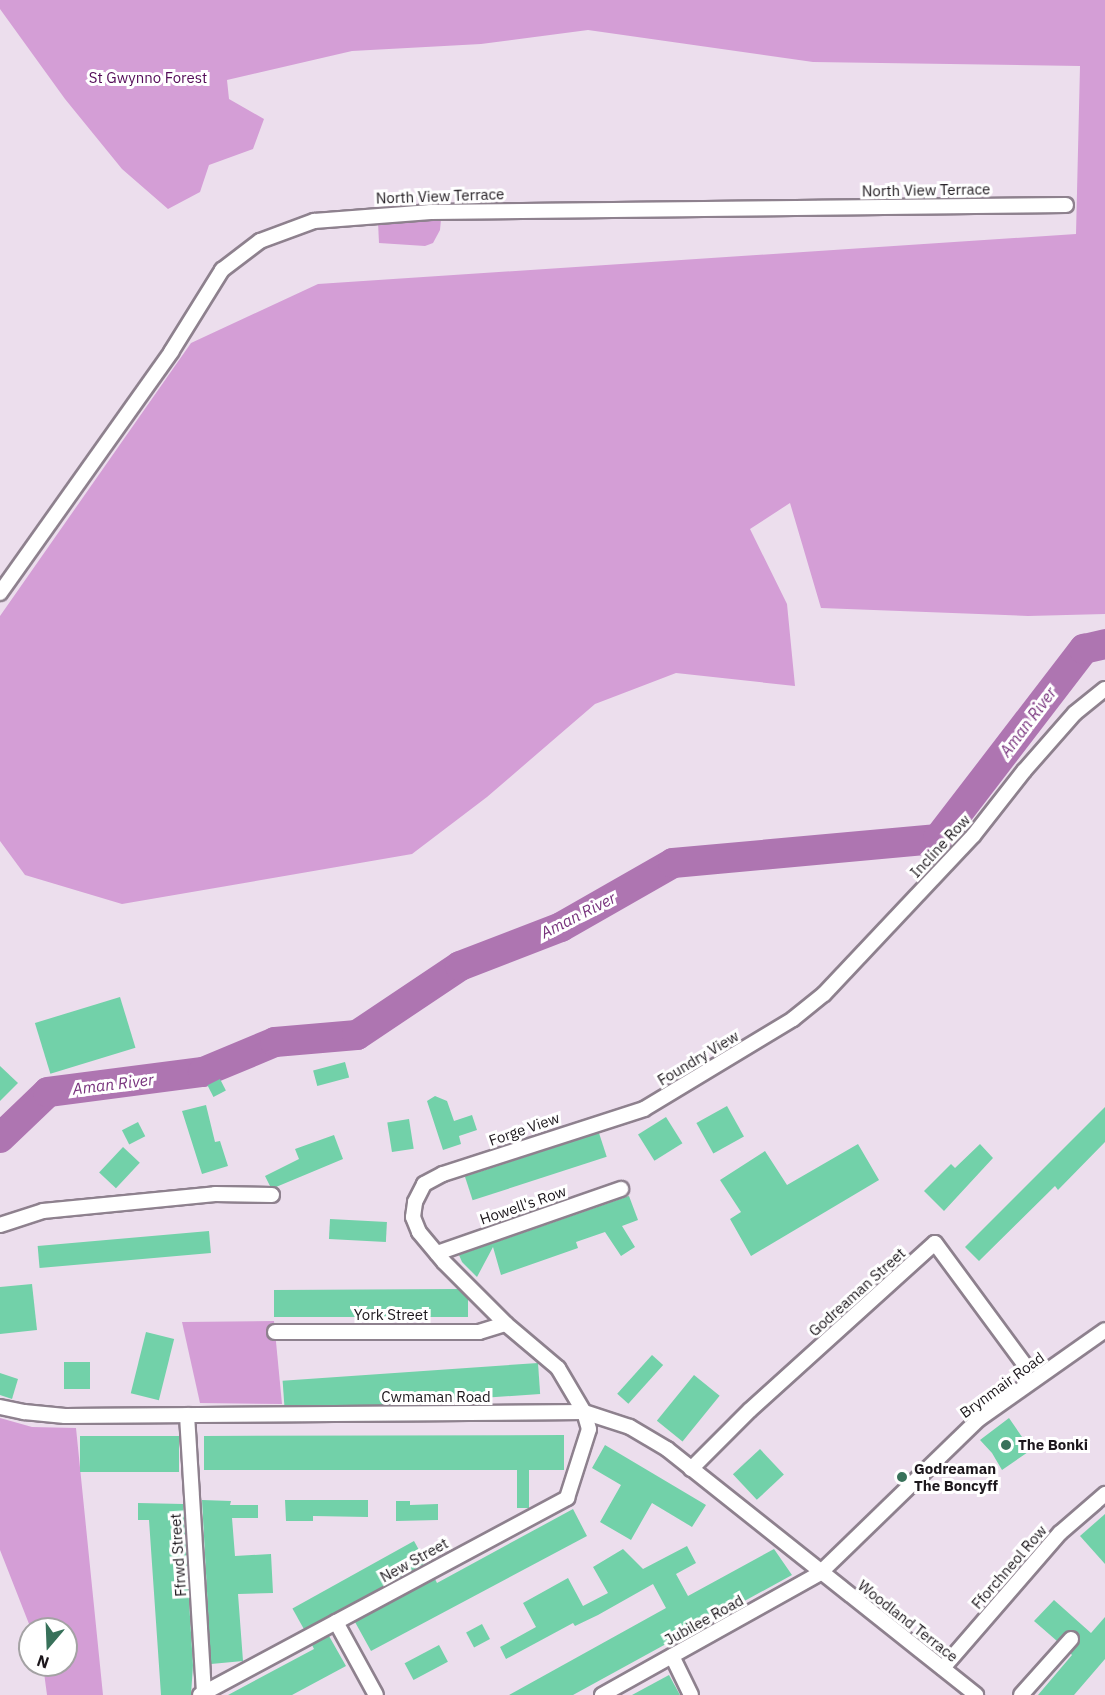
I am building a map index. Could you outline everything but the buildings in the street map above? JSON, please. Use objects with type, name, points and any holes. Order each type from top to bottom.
[{"type":"street","name":"North View Terrace","points":[[0,593],[171,352],[222,270],[260,241],[314,221],[431,212],[1066,205]]},
{"type":"street","name":"Incline Row","points":[[793,1019],[824,994],[974,836],[1024,771],[1075,713],[1105,689]]},
{"type":"street","name":"Foundry View","points":[[616,1118],[667,1097],[793,1019]]},
{"type":"street","name":"Forge View","points":[[437,1253],[419,1232],[413,1217],[415,1202],[424,1184],[443,1174],[596,1122],[616,1118]]},
{"type":"street","name":"Howell's Row","points":[[437,1253],[621,1189]]},
{"type":"street","points":[[0,1225],[43,1211],[215,1194],[272,1195]]},
{"type":"street","name":"Godreaman Street","points":[[690,1469],[750,1410],[935,1243],[1025,1365]]},
{"type":"street","points":[[437,1253],[506,1324],[558,1368],[584,1412]]},
{"type":"street","name":"York Street","points":[[274,1332],[480,1332],[506,1324]]},
{"type":"street","name":"Brynmair Road","points":[[820,1573],[979,1419],[1105,1330]]},
{"type":"street","name":"Cwmaman Road","points":[[0,1407],[64,1416],[584,1412],[630,1427],[667,1449],[820,1573]]},
{"type":"street","name":"New Street","points":[[202,1694],[567,1498],[589,1429],[584,1412]]},
{"type":"street","name":"Ffrwd Street","points":[[187,1415],[202,1694]]},
{"type":"street","name":"Fforchneol Row","points":[[943,1668],[1060,1533],[1105,1494]]},
{"type":"street","name":"Jubilee Road","points":[[602,1695],[820,1573]]},
{"type":"street","name":"Woodland Terrace","points":[[820,1573],[976,1695]]},
{"type":"street","points":[[336,1622],[376,1695]]},
{"type":"street","points":[[1021,1695],[1071,1639]]},
{"type":"street","points":[[672,1656],[691,1695]]},
{"type":"green space","name":"St Gwynno Forest","points":[[0,0],[1105,0],[1105,614],[1028,616],[821,608],[790,503],[750,529],[787,604],[795,686],[676,673],[595,704],[487,797],[412,854],[122,904],[25,875],[0,841],[0,616],[191,343],[318,284],[1076,234],[1080,66],[813,62],[588,30],[481,44],[352,51],[227,80],[229,99],[264,119],[253,149],[209,165],[200,192],[168,209],[122,169],[65,99],[0,9]]},
{"type":"green space","points":[[441,219],[440,230],[433,243],[425,246],[379,243],[378,222]]},
{"type":"green space","points":[[274,1321],[282,1404],[200,1403],[182,1322]]},
{"type":"green space","points":[[0,1418],[32,1427],[76,1428],[103,1695],[47,1695],[45,1677],[78,1677],[78,1617],[26,1617],[0,1550]]},
{"type":"waterway","name":"Aman River","points":[[0,1138],[48,1092],[203,1072],[275,1042],[357,1035],[460,966],[561,927],[673,863],[938,839],[1084,649],[1105,644]]},
{"type":"place","name":"The Bonki","points":[[1006,1445]]},
{"type":"place","name":"Godreaman The Boncyff","points":[[902,1477]]}]
